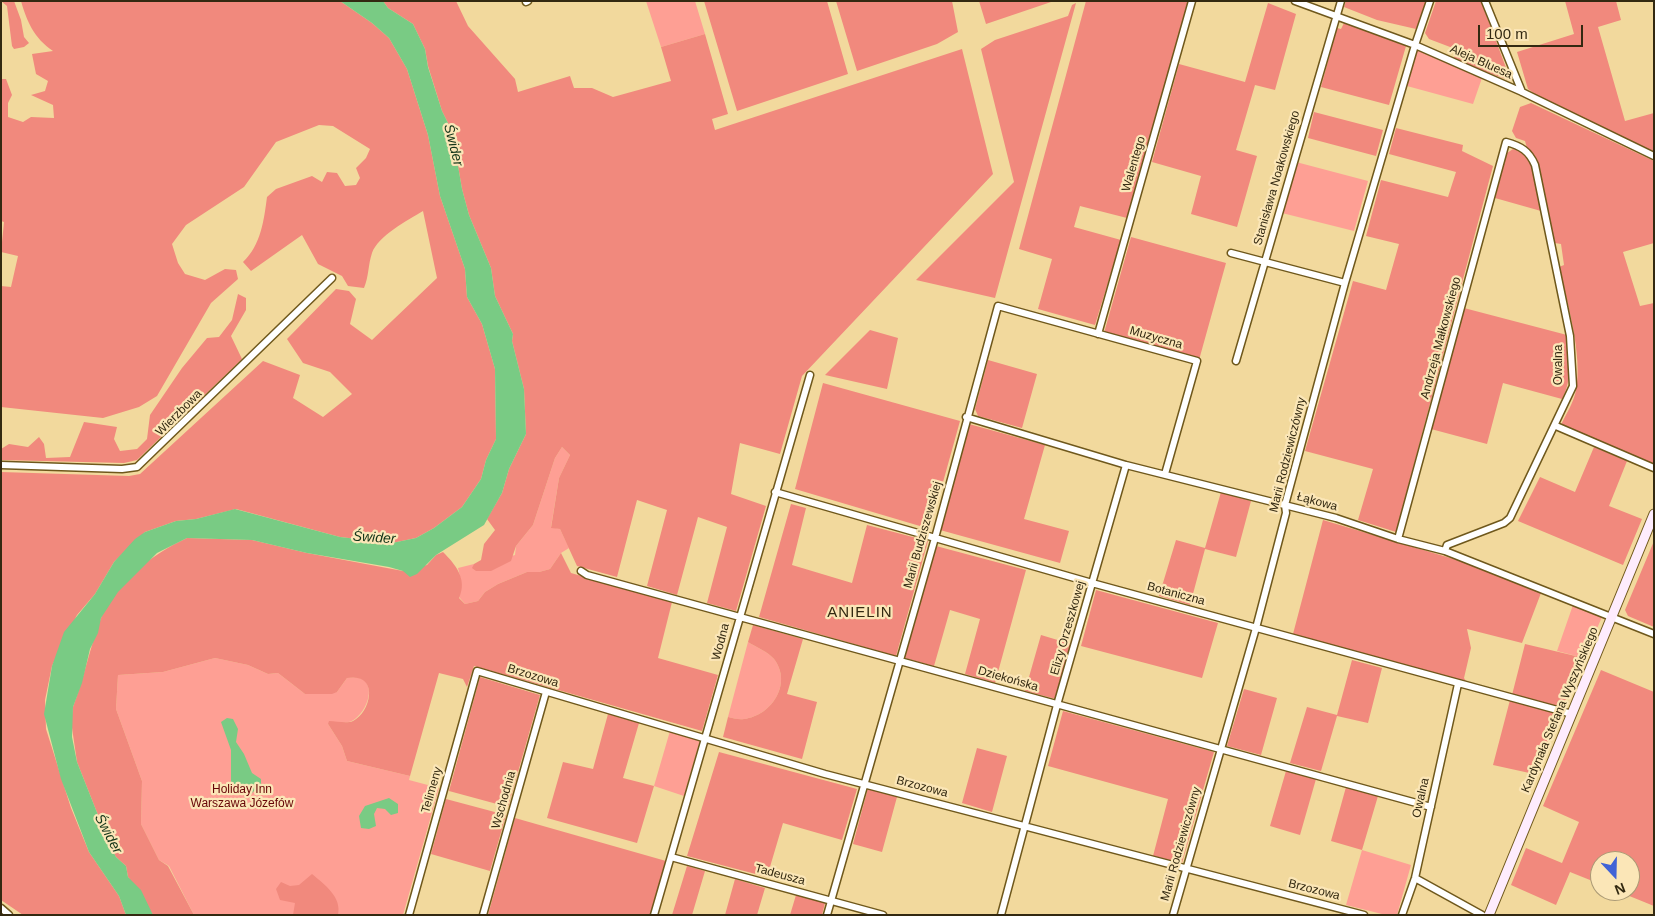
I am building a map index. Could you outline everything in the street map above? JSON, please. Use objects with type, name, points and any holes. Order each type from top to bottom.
[{"type":"main road","name":"Kardynała Stefana Wyszyńskiego","points":[[1489,915],[1654,514]]},
{"type":"street","name":"Walentego","points":[[1098,334],[1192,1]]},
{"type":"street","name":"Aleja Bluesa","points":[[1294,1],[1415,45],[1522,92],[1654,156]]},
{"type":"street","name":"Stanisława Noakowskiego","points":[[1236,361],[1335,16],[1341,1]]},
{"type":"street","name":"Marii Rodziewiczówny","points":[[1173,915],[1256,628],[1286,513],[1285,505],[1345,283],[1415,45],[1430,1]]},
{"type":"street","points":[[1485,1],[1522,92]]},
{"type":"street","name":"Owalna","points":[[1445,551],[1447,545],[1504,523],[1510,518],[1556,426],[1573,386],[1570,336],[1535,165],[1530,155],[1524,149],[1506,142]]},
{"type":"street","name":"Andrzeja Małkowskiego","points":[[1398,539],[1506,142]]},
{"type":"street","points":[[1231,253],[1345,283]]},
{"type":"street","name":"Wierzbowa","points":[[1,465],[122,469],[137,467],[332,278]]},
{"type":"street","name":"Muzyczna","points":[[998,306],[1196,361],[1165,474]]},
{"type":"street","name":"Marii Budziszewskiej","points":[[827,915],[863,783],[935,538],[966,417],[998,306]]},
{"type":"street","name":"Wodna","points":[[654,915],[810,375]]},
{"type":"street","name":"Łąkowa","points":[[966,417],[1126,464],[1336,518],[1398,539],[1445,551],[1613,616],[1654,634]]},
{"type":"street","points":[[1556,426],[1654,468]]},
{"type":"street","name":"Elizy Orzeszkowej","points":[[1001,915],[1057,705],[1126,464]]},
{"type":"street","name":"Botaniczna","points":[[775,492],[1092,583],[1572,714]]},
{"type":"street","name":"Dziekońska","points":[[580,571],[587,575],[1431,807]]},
{"type":"street","name":"Brzozowa","points":[[477,671],[706,737],[825,774],[1364,915]]},
{"type":"street","name":"Telimeny","points":[[409,915],[477,671]]},
{"type":"street","name":"Owalna","points":[[1402,915],[1415,878],[1458,684]]},
{"type":"street","name":"Wschodnia","points":[[483,915],[546,692]]},
{"type":"street","name":"Tadeusza","points":[[671,857],[883,915]]},
{"type":"street","points":[[1415,878],[1482,915]]},
{"type":"street","points":[[1,908],[9,915]]},
{"type":"green space","points":[[646,1],[695,1],[705,34],[661,47]]},
{"type":"green space","points":[[1417,50],[1482,78],[1473,104],[1407,86]]},
{"type":"green space","points":[[1296,162],[1368,181],[1354,231],[1282,213]]},
{"type":"green space","points":[[562,447],[570,455],[559,478],[551,527],[560,529],[569,548],[561,553],[550,569],[539,572],[527,572],[498,584],[485,592],[478,601],[465,604],[459,597],[461,581],[458,568],[474,564],[473,568],[515,555],[516,546],[533,525],[555,458]]},
{"type":"green space","points":[[1573,605],[1602,617],[1584,658],[1557,651]]},
{"type":"green space","points":[[748,642],[774,659],[781,678],[780,688],[776,697],[763,712],[754,717],[738,719],[728,717]]},
{"type":"green space","name":"Holiday Inn Warszawa Józefów","points":[[215,658],[248,665],[268,674],[278,673],[305,694],[337,692],[347,678],[364,680],[368,685],[368,699],[361,713],[355,719],[349,722],[328,724],[342,746],[347,761],[410,776],[409,780],[439,788],[403,915],[194,915],[169,866],[159,860],[141,824],[142,781],[116,709],[118,675],[163,672]]},
{"type":"green space","points":[[670,731],[700,740],[684,796],[654,786]]},
{"type":"green space","points":[[1362,850],[1411,865],[1397,915],[1386,915],[1346,905]]},
{"type":"shaded area","points":[[1,1],[14,1],[21,20],[24,37],[29,43],[24,47],[14,49],[12,46],[7,6]]},
{"type":"shaded area","points":[[21,1],[340,1],[372,23],[389,38],[407,69],[428,135],[440,196],[465,269],[467,297],[482,324],[495,369],[496,439],[486,460],[481,479],[462,507],[434,528],[416,538],[392,543],[340,537],[236,509],[196,519],[176,521],[145,532],[114,562],[95,594],[77,615],[52,666],[45,700],[46,729],[71,808],[89,852],[119,896],[126,915],[23,915],[1,900],[1,472],[129,476],[140,474],[263,361],[300,375],[293,398],[323,417],[352,394],[330,372],[303,363],[287,339],[336,289],[349,291],[356,299],[350,324],[372,340],[437,278],[423,211],[394,229],[375,247],[364,288],[348,286],[342,276],[318,264],[302,235],[251,271],[243,262],[254,248],[261,232],[267,197],[276,189],[312,176],[322,182],[327,172],[337,173],[345,186],[356,185],[360,178],[356,168],[366,158],[370,149],[333,126],[319,125],[276,142],[244,187],[186,225],[172,244],[178,263],[185,274],[205,280],[225,269],[236,270],[238,279],[211,303],[157,396],[139,407],[103,418],[1,407],[1,286],[11,287],[18,256],[1,252],[4,222],[1,221],[1,79],[6,79],[12,95],[8,103],[8,117],[23,122],[31,117],[54,118],[53,105],[31,95],[45,91],[48,81],[36,74],[32,54],[53,51],[41,41],[32,29]]},
{"type":"shaded area","points":[[383,1],[456,1],[468,26],[515,79],[518,92],[570,76],[574,88],[592,88],[613,97],[671,81],[661,47],[705,34],[728,114],[712,119],[715,130],[962,49],[993,174],[802,376],[780,454],[740,443],[731,494],[766,506],[736,611],[707,603],[727,527],[698,517],[677,595],[647,586],[667,510],[637,500],[617,577],[577,566],[560,529],[551,528],[559,478],[570,455],[562,447],[555,458],[533,525],[516,546],[511,561],[491,571],[476,571],[472,568],[474,564],[481,560],[484,544],[495,530],[487,519],[502,493],[509,469],[526,434],[524,389],[512,341],[513,334],[495,296],[491,268],[469,215],[462,189],[452,131],[442,111],[428,66],[425,49],[413,24],[388,8]]},
{"type":"shaded area","points":[[704,1],[827,1],[848,74],[737,111]]},
{"type":"shaded area","points":[[836,1],[952,1],[958,32],[937,44],[857,71]]},
{"type":"shaded area","points":[[979,1],[1054,1],[986,24]]},
{"type":"shaded area","points":[[1086,1],[1189,1],[1127,218],[1080,206],[1074,227],[1121,240],[1095,325],[1038,309],[1052,259],[1019,249]]},
{"type":"shaded area","points":[[1346,1],[1427,1],[1416,29],[1377,20],[1344,7]]},
{"type":"shaded area","points":[[1436,1],[1481,1],[1511,81],[1453,60],[1458,50],[1429,39],[1425,33]]},
{"type":"shaded area","points":[[1565,1],[1616,1],[1621,20],[1598,27],[1625,121],[1654,113],[1654,152],[1538,96],[1528,89],[1517,52],[1574,34]]},
{"type":"shaded area","points":[[1076,3],[995,298],[916,280],[1014,182],[981,49],[995,40],[1068,16],[1072,5]]},
{"type":"shaded area","points":[[1268,3],[1296,14],[1275,90],[1255,85],[1236,150],[1257,156],[1237,227],[1191,214],[1201,176],[1152,162],[1179,64],[1245,82]]},
{"type":"shaded area","points":[[1344,23],[1406,46],[1389,105],[1321,87],[1337,28],[1341,29]]},
{"type":"shaded area","points":[[1531,103],[1654,161],[1654,243],[1623,252],[1640,306],[1654,303],[1654,465],[1561,425],[1575,394],[1578,376],[1576,345],[1559,267],[1564,265],[1561,244],[1555,243],[1537,161],[1527,148],[1525,141],[1516,138],[1512,131],[1520,107]]},
{"type":"shaded area","points":[[1314,112],[1383,130],[1376,156],[1308,138]]},
{"type":"shaded area","points":[[1396,128],[1463,145],[1462,151],[1493,166],[1396,532],[1358,520],[1373,469],[1305,451],[1353,281],[1386,290],[1399,244],[1366,236],[1381,180],[1448,197],[1456,172],[1389,154]]},
{"type":"shaded area","points":[[1513,149],[1531,155],[1541,211],[1495,198],[1507,153]]},
{"type":"shaded area","points":[[1131,237],[1226,263],[1199,360],[1104,333]]},
{"type":"shaded area","points":[[238,294],[246,298],[246,310],[231,336],[242,359],[137,460],[124,463],[1,460],[1,449],[9,444],[28,447],[39,437],[44,444],[46,458],[70,457],[84,422],[117,427],[114,439],[120,451],[137,449],[147,439],[150,415],[182,368],[207,338],[219,337],[232,320]]},
{"type":"shaded area","points":[[1464,308],[1567,335],[1569,376],[1562,399],[1503,383],[1487,444],[1431,429]]},
{"type":"shaded area","points":[[870,330],[898,338],[887,389],[825,375]]},
{"type":"shaded area","points":[[988,360],[1037,374],[1022,428],[978,416],[975,409]]},
{"type":"shaded area","points":[[823,383],[960,421],[930,529],[795,489]]},
{"type":"shaded area","points":[[969,424],[1045,445],[1024,519],[1069,531],[1060,563],[940,530]]},
{"type":"shaded area","points":[[1594,447],[1627,461],[1609,506],[1642,519],[1623,565],[1518,521],[1540,477],[1575,492]]},
{"type":"shaded area","points":[[1221,492],[1251,501],[1236,557],[1205,549],[1190,605],[1159,596],[1176,540],[1205,548]]},
{"type":"shaded area","points":[[791,504],[806,508],[792,565],[852,583],[867,525],[928,541],[896,656],[759,617]]},
{"type":"shaded area","points":[[1323,520],[1467,563],[1541,593],[1522,643],[1467,629],[1471,648],[1464,678],[1468,684],[1293,634]]},
{"type":"shaded area","points":[[187,538],[252,540],[307,553],[403,571],[427,565],[436,555],[443,552],[459,572],[462,584],[459,598],[465,604],[478,601],[485,592],[498,584],[527,572],[539,572],[550,569],[561,553],[571,573],[672,602],[658,658],[718,675],[702,731],[474,666],[467,687],[463,679],[439,673],[410,776],[347,761],[342,746],[328,724],[329,721],[353,721],[365,709],[369,694],[368,686],[364,681],[357,678],[347,678],[337,692],[332,694],[305,694],[278,673],[268,674],[248,665],[215,658],[163,672],[118,675],[116,709],[142,781],[141,824],[159,860],[168,866],[194,915],[153,915],[128,877],[126,866],[116,857],[110,846],[110,838],[98,815],[77,762],[71,721],[73,707],[101,618],[108,605],[136,570],[161,552]]},
{"type":"shaded area","points":[[1654,541],[1654,627],[1628,616],[1625,610]]},
{"type":"shaded area","points":[[936,546],[1026,570],[995,683],[965,674],[980,619],[950,610],[934,666],[904,658]]},
{"type":"shaded area","points":[[1096,590],[1218,623],[1202,678],[1081,646]]},
{"type":"shaded area","points":[[753,625],[803,639],[787,694],[817,702],[802,759],[723,737],[728,717],[744,719],[754,717],[763,712],[776,697],[780,688],[779,669],[774,659],[748,642]]},
{"type":"shaded area","points":[[1041,635],[1071,644],[1056,699],[1025,691]]},
{"type":"shaded area","points":[[1525,644],[1584,658],[1565,701],[1555,706],[1512,695]]},
{"type":"shaded area","points":[[1352,660],[1382,668],[1368,723],[1337,716],[1321,771],[1290,763],[1307,707],[1337,715]]},
{"type":"shaded area","points":[[1601,670],[1654,692],[1654,906],[1640,900],[1640,851],[1590,851],[1590,880],[1570,872],[1556,905],[1511,885],[1526,848],[1562,863],[1579,822],[1543,806]]},
{"type":"shaded area","points":[[480,677],[540,695],[508,807],[449,791]]},
{"type":"shaded area","points":[[1244,689],[1277,698],[1261,755],[1227,746]]},
{"type":"shaded area","points":[[1510,700],[1561,713],[1534,774],[1493,765]]},
{"type":"shaded area","points":[[1063,711],[1214,752],[1182,863],[1153,856],[1168,799],[1048,766]]},
{"type":"shaded area","points":[[608,714],[639,723],[623,778],[654,786],[637,843],[547,818],[563,762],[593,769]]},
{"type":"shaded area","points":[[977,748],[1007,756],[992,812],[962,803]]},
{"type":"shaded area","points":[[719,752],[857,789],[842,840],[783,823],[767,877],[687,856]]},
{"type":"shaded area","points":[[1286,771],[1316,779],[1300,835],[1270,826]]},
{"type":"shaded area","points":[[1346,787],[1378,796],[1362,850],[1331,841]]},
{"type":"shaded area","points":[[868,788],[897,797],[882,852],[853,844]]},
{"type":"shaded area","points":[[446,799],[506,815],[490,871],[431,854]]},
{"type":"shaded area","points":[[515,818],[666,861],[651,915],[488,915]]},
{"type":"shaded area","points":[[687,866],[705,871],[692,915],[672,915]]},
{"type":"shaded area","points":[[312,874],[335,897],[339,909],[338,915],[293,915],[295,903],[280,900],[276,889],[281,882],[290,886],[299,885]]},
{"type":"shaded area","points":[[735,879],[765,888],[757,915],[725,915]]},
{"type":"shaded area","points":[[796,895],[825,903],[822,915],[790,915]]},
{"type":"water","name":"Świder","points":[[340,1],[383,1],[388,8],[413,24],[425,49],[428,67],[442,111],[452,131],[462,189],[469,215],[491,268],[495,296],[513,334],[512,341],[524,389],[526,434],[509,469],[502,493],[484,525],[436,555],[417,574],[410,577],[403,571],[389,567],[307,553],[252,540],[187,538],[157,553],[118,592],[101,618],[98,633],[90,649],[82,683],[73,707],[72,737],[77,762],[98,815],[110,838],[110,846],[116,857],[126,866],[128,877],[141,890],[153,915],[126,915],[119,896],[89,852],[61,779],[44,714],[52,666],[64,632],[95,594],[114,562],[135,539],[145,532],[176,521],[196,519],[235,509],[340,537],[392,543],[416,538],[434,528],[462,507],[481,479],[486,460],[496,439],[495,369],[482,324],[467,297],[465,269],[440,196],[428,135],[407,69],[389,38],[372,23]]},
{"type":"water","points":[[227,718],[233,719],[238,729],[236,742],[244,754],[252,773],[261,779],[261,784],[251,794],[248,794],[249,787],[231,785],[231,750],[221,722]]},
{"type":"water","points":[[389,798],[398,804],[398,813],[391,815],[385,809],[377,808],[374,814],[376,826],[369,829],[361,828],[359,816],[365,806]]},
{"type":"district","name":"ANIELIN","points":[[860,613]]}]
